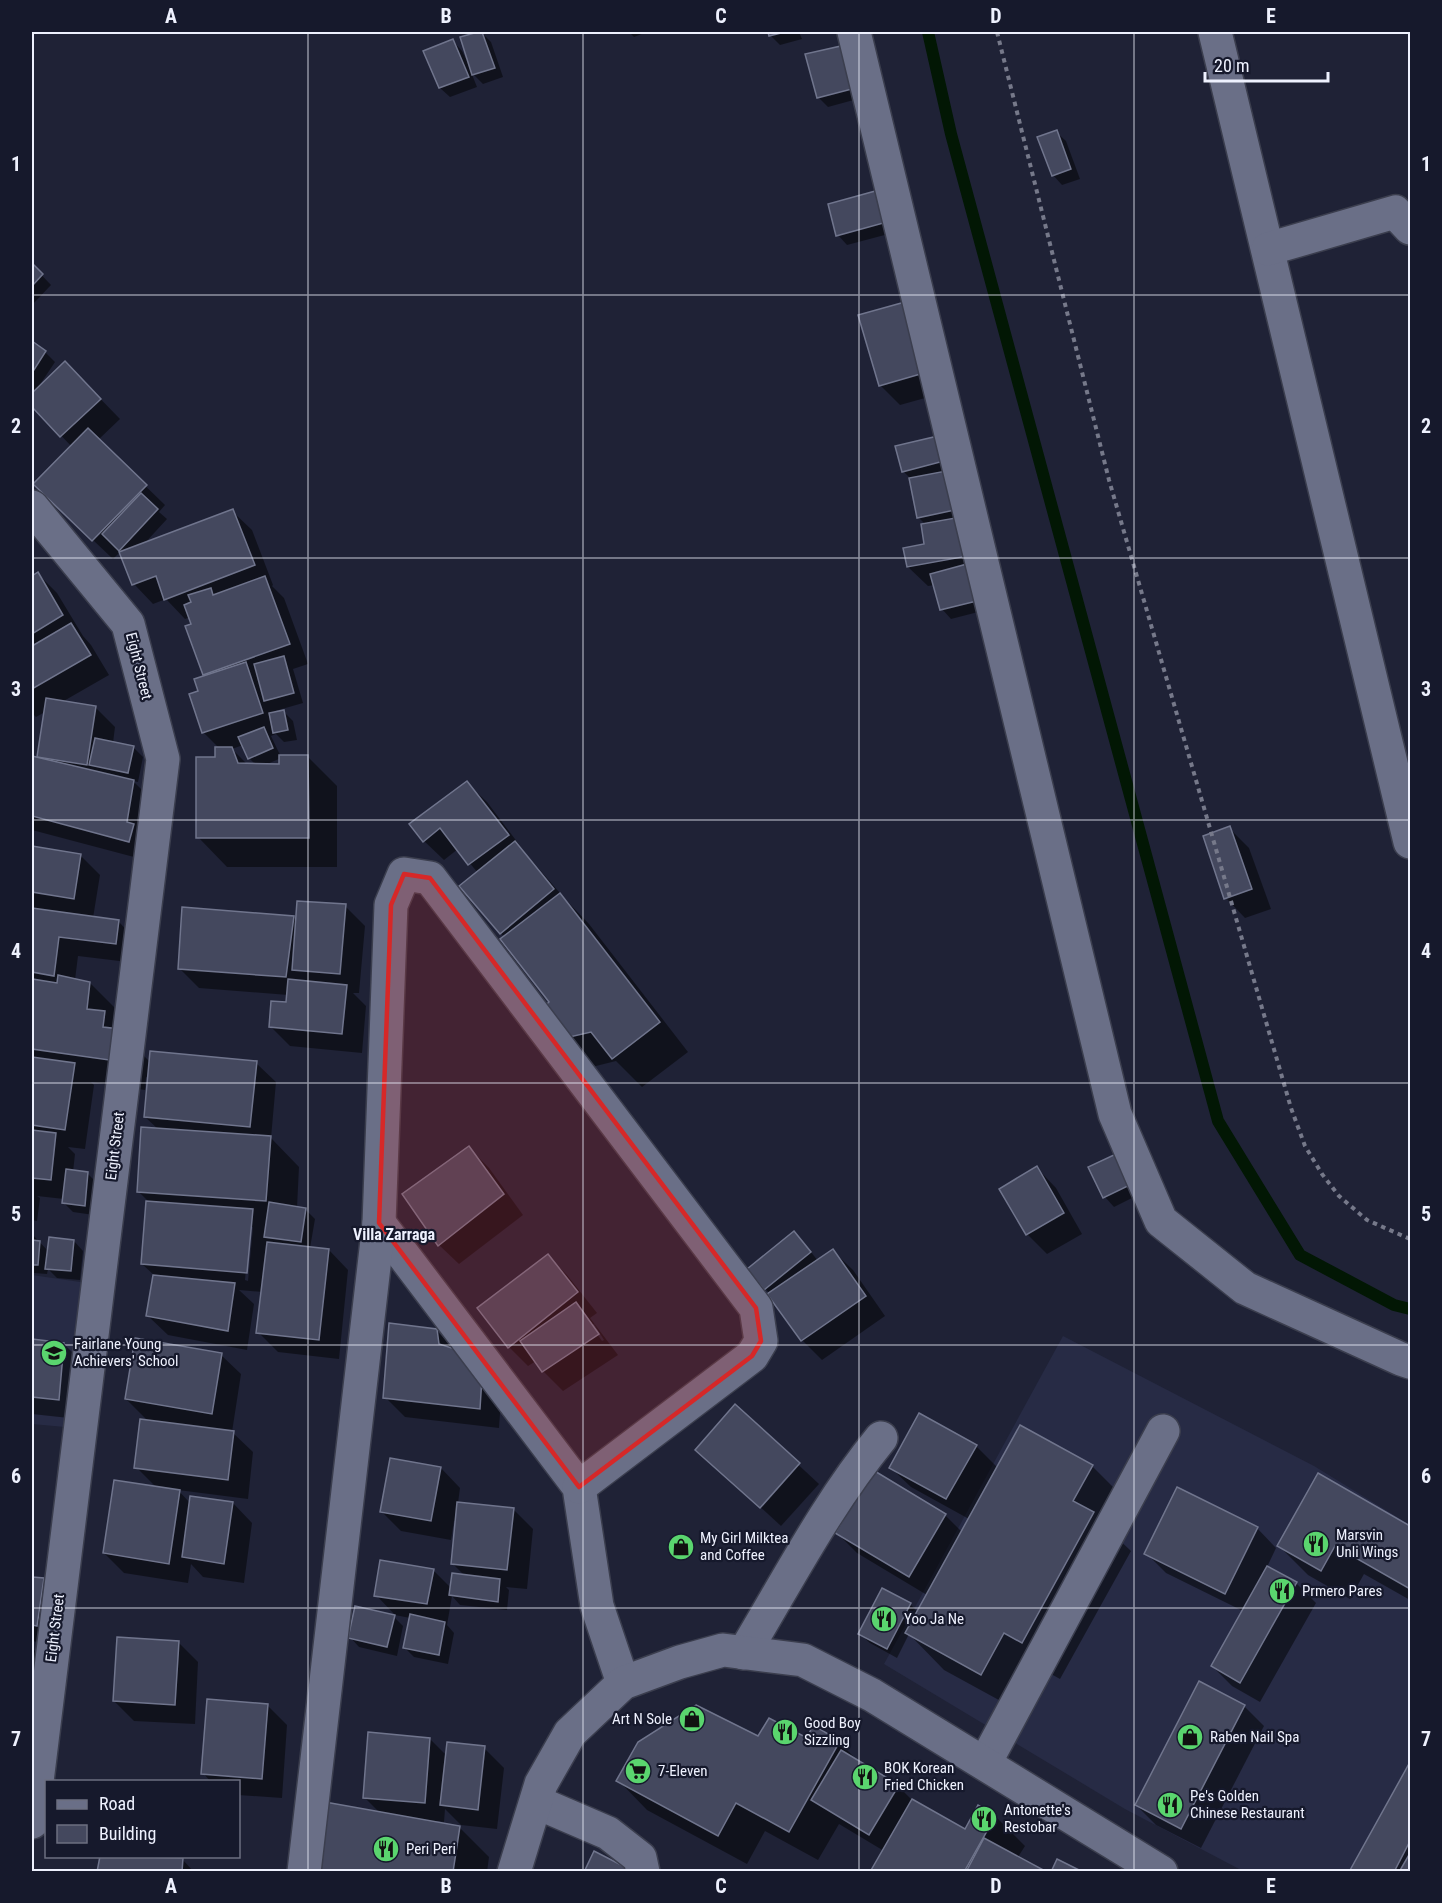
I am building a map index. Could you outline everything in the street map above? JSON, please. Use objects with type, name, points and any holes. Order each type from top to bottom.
[{"type":"street","points":[[854,32],[1112,1102],[1120,1124],[1161,1221],[1245,1288],[1410,1362]]},
{"type":"street","points":[[1215,32],[1410,842]]},
{"type":"street","points":[[1268,249],[1395,212],[1410,228]]},
{"type":"street","name":"Eight Street","points":[[32,507],[128,624],[163,759],[32,1822]]},
{"type":"street","points":[[304,1872],[379,1223],[391,905],[404,873],[430,878],[756,1308],[761,1341],[752,1356],[579,1487]]},
{"type":"street","points":[[379,1223],[579,1487],[597,1606],[623,1683]]},
{"type":"street","points":[[985,1763],[1163,1431]]},
{"type":"street","points":[[744,1653],[832,1505],[856,1469],[881,1438]]},
{"type":"street","points":[[514,1872],[541,1784],[570,1733],[623,1683],[680,1662],[723,1650],[803,1660],[872,1695],[1161,1872]]},
{"type":"street","points":[[536,1802],[608,1833],[640,1858],[644,1872]]},
{"type":"path","points":[[997,32],[1109,480],[1291,1108],[1305,1146],[1339,1196],[1367,1220],[1410,1239]]},
{"type":"highlighted area","points":[[404,874],[430,878],[756,1308],[761,1341],[752,1356],[579,1487],[379,1223],[391,905]]},
{"type":"shaded area","name":"Fairlane Young Achievers' School","points":[[32,1275],[87,1283],[65,1427],[32,1424]]},
{"type":"shaded area","points":[[1063,1336],[1314,1466],[1410,1525],[1410,1860],[1403,1871],[1243,1871],[1125,1809],[884,1664]]},
{"type":"building","points":[[482,32],[495,68],[472,75],[460,37]]},
{"type":"building","points":[[768,32],[785,32],[769,36]]},
{"type":"building","points":[[453,39],[469,77],[439,88],[423,51]]},
{"type":"building","points":[[841,46],[852,89],[817,98],[805,54]]},
{"type":"building","points":[[1057,130],[1071,169],[1052,176],[1037,137]]},
{"type":"building","points":[[879,190],[887,222],[836,236],[828,204]]},
{"type":"building","points":[[32,263],[43,274],[32,286]]},
{"type":"building","points":[[905,302],[924,373],[879,386],[858,315]]},
{"type":"building","points":[[32,341],[46,351],[32,373]]},
{"type":"building","points":[[65,361],[101,399],[60,437],[32,407],[32,393]]},
{"type":"building","points":[[88,428],[147,485],[92,541],[33,484]]},
{"type":"building","points":[[938,436],[944,461],[902,472],[895,446]]},
{"type":"building","points":[[946,471],[955,510],[917,518],[909,478]]},
{"type":"building","points":[[141,493],[158,509],[119,551],[102,534]]},
{"type":"building","points":[[233,509],[255,565],[164,600],[156,576],[132,585],[119,552]]},
{"type":"building","points":[[961,517],[968,556],[907,567],[903,548],[924,544],[921,524]]},
{"type":"building","points":[[967,564],[977,601],[940,610],[930,574]]},
{"type":"building","points":[[38,572],[63,615],[32,634],[32,576]]},
{"type":"building","points":[[265,576],[290,644],[203,675],[185,626],[191,624],[184,605],[191,602],[188,595],[211,588],[213,595]]},
{"type":"building","points":[[71,623],[91,655],[32,689],[32,646]]},
{"type":"building","points":[[284,656],[294,693],[264,701],[254,664]]},
{"type":"building","points":[[246,662],[263,713],[202,733],[189,694],[198,691],[194,679]]},
{"type":"building","points":[[46,698],[96,706],[87,765],[37,757]]},
{"type":"building","points":[[284,710],[288,730],[273,733],[269,713]]},
{"type":"building","points":[[264,727],[273,748],[248,759],[238,737]]},
{"type":"building","points":[[95,738],[134,746],[128,773],[89,765]]},
{"type":"building","points":[[215,747],[232,747],[238,763],[279,764],[279,755],[308,755],[309,838],[196,838],[196,757],[215,757]]},
{"type":"building","points":[[32,756],[134,780],[127,822],[134,824],[129,842],[32,816]]},
{"type":"building","points":[[467,781],[509,835],[468,865],[440,828],[423,842],[409,824]]},
{"type":"building","points":[[1230,826],[1252,889],[1224,899],[1203,836]]},
{"type":"building","points":[[515,841],[554,889],[500,934],[459,886]]},
{"type":"building","points":[[32,846],[81,854],[74,899],[32,892]]},
{"type":"building","points":[[560,893],[660,1022],[612,1059],[591,1032],[561,1039],[540,1010],[549,1002],[500,939]]},
{"type":"building","points":[[297,901],[346,904],[340,974],[292,970]]},
{"type":"building","points":[[182,907],[294,916],[286,977],[178,969]]},
{"type":"building","points":[[32,908],[119,920],[116,944],[59,937],[54,976],[32,972]]},
{"type":"building","points":[[58,975],[90,982],[87,1009],[105,1011],[103,1027],[120,1029],[116,1061],[32,1049],[32,979],[57,983]]},
{"type":"building","points":[[288,979],[347,985],[342,1034],[269,1027],[271,1001],[286,1002]]},
{"type":"building","points":[[150,1051],[257,1061],[250,1127],[144,1117]]},
{"type":"building","points":[[32,1057],[75,1063],[65,1130],[32,1125]]},
{"type":"building","points":[[141,1127],[271,1136],[266,1201],[137,1192]]},
{"type":"building","points":[[32,1130],[56,1133],[51,1180],[32,1178]]},
{"type":"building","points":[[469,1146],[504,1194],[438,1246],[402,1194]]},
{"type":"building","points":[[1116,1154],[1132,1184],[1103,1198],[1088,1167]]},
{"type":"building","points":[[1037,1166],[1064,1213],[1026,1235],[999,1189]]},
{"type":"building","points":[[66,1169],[88,1172],[85,1206],[62,1203]]},
{"type":"building","points":[[146,1201],[253,1209],[247,1273],[141,1264]]},
{"type":"building","points":[[269,1202],[306,1208],[301,1242],[264,1237]]},
{"type":"building","points":[[794,1231],[811,1252],[764,1290],[747,1269]]},
{"type":"building","points":[[49,1237],[74,1240],[71,1271],[45,1269]]},
{"type":"building","points":[[32,1240],[40,1241],[38,1265],[32,1265]]},
{"type":"building","points":[[267,1242],[329,1249],[319,1340],[256,1333]]},
{"type":"building","points":[[833,1249],[866,1296],[801,1341],[767,1294]]},
{"type":"building","points":[[548,1254],[578,1292],[508,1348],[477,1308]]},
{"type":"building","points":[[153,1275],[235,1283],[228,1331],[146,1316]]},
{"type":"building","points":[[576,1302],[599,1334],[542,1372],[520,1341]]},
{"type":"building","points":[[389,1323],[437,1329],[439,1344],[458,1350],[482,1377],[480,1409],[383,1398]]},
{"type":"building","points":[[135,1338],[222,1353],[212,1414],[125,1399]]},
{"type":"building","points":[[32,1339],[64,1343],[59,1400],[32,1397]]},
{"type":"building","points":[[735,1404],[800,1463],[760,1508],[695,1450]]},
{"type":"building","points":[[919,1413],[977,1445],[946,1499],[889,1468]]},
{"type":"building","points":[[140,1419],[234,1431],[228,1480],[134,1468]]},
{"type":"building","points":[[1020,1425],[1093,1465],[1073,1501],[1094,1512],[1022,1643],[1004,1633],[981,1675],[905,1633]]},
{"type":"building","points":[[390,1458],[441,1467],[431,1521],[380,1512]]},
{"type":"building","points":[[873,1470],[946,1514],[909,1577],[835,1533]]},
{"type":"building","points":[[1318,1473],[1410,1526],[1410,1589],[1335,1546],[1321,1571],[1277,1546]]},
{"type":"building","points":[[114,1480],[180,1490],[169,1564],[103,1553]]},
{"type":"building","points":[[1177,1487],[1258,1527],[1225,1594],[1144,1554]]},
{"type":"building","points":[[190,1496],[233,1502],[224,1564],[182,1557]]},
{"type":"building","points":[[457,1502],[514,1508],[507,1570],[451,1564]]},
{"type":"building","points":[[380,1560],[434,1569],[427,1604],[374,1596]]},
{"type":"building","points":[[1267,1566],[1297,1582],[1240,1683],[1211,1666]]},
{"type":"building","points":[[452,1573],[500,1579],[498,1602],[449,1595]]},
{"type":"building","points":[[32,1577],[44,1578],[37,1626],[32,1625]]},
{"type":"building","name":"Yoo Ja Ne","points":[[882,1588],[911,1603],[887,1649],[858,1634]]},
{"type":"building","points":[[355,1606],[395,1615],[387,1647],[348,1638]]},
{"type":"building","points":[[410,1614],[445,1622],[439,1655],[403,1648]]},
{"type":"building","points":[[117,1637],[179,1641],[175,1705],[113,1701]]},
{"type":"building","points":[[1199,1681],[1245,1705],[1181,1829],[1135,1805]]},
{"type":"building","points":[[207,1699],[268,1704],[262,1779],[201,1774]]},
{"type":"building","points":[[696,1705],[758,1736],[769,1718],[807,1738],[813,1725],[840,1741],[789,1832],[736,1803],[718,1836],[616,1781],[638,1742]]},
{"type":"building","points":[[368,1732],[430,1738],[425,1803],[363,1798]]},
{"type":"building","points":[[447,1742],[485,1746],[478,1810],[440,1805]]},
{"type":"building","points":[[841,1750],[899,1785],[869,1835],[811,1800]]},
{"type":"building","points":[[1410,1762],[1410,1841],[1394,1872],[1349,1872]]},
{"type":"building","points":[[912,1799],[965,1829],[978,1805],[996,1815],[964,1872],[870,1872]]},
{"type":"building","name":"Peri Peri","points":[[325,1802],[460,1826],[453,1872],[312,1872]]},
{"type":"building","points":[[984,1838],[1047,1872],[966,1872]]},
{"type":"building","points":[[594,1851],[633,1871],[633,1872],[584,1872]]},
{"type":"building","points":[[1410,1853],[1410,1872],[1399,1872]]},
{"type":"building","points":[[100,1858],[183,1858],[182,1872],[97,1872]]},
{"type":"building","points":[[1057,1859],[1083,1872],[1051,1872]]},
{"type":"waterway","points":[[928,32],[951,134],[1218,1121],[1300,1255],[1394,1305],[1410,1309]]},
{"type":"place","name":"Fairlane Young Achievers' School","points":[[54,1353]]},
{"type":"place","name":"Marsvin Unli Wings","points":[[1316,1544]]},
{"type":"place","name":"My Girl Milktea and Coffee","points":[[681,1547]]},
{"type":"place","name":"Prmero Pares","points":[[1282,1591]]},
{"type":"place","name":"Yoo Ja Ne","points":[[884,1619]]},
{"type":"place","name":"Art N Sole","points":[[692,1719]]},
{"type":"place","name":"Good Boy Sizzling","points":[[785,1732]]},
{"type":"place","name":"Raben Nail Spa","points":[[1190,1737]]},
{"type":"place","name":"7-Eleven","points":[[638,1771]]},
{"type":"place","name":"BOK Korean Fried Chicken","points":[[865,1777]]},
{"type":"place","name":"Pe's Golden Chinese Restaurant","points":[[1170,1805]]},
{"type":"place","name":"Antonette's Restobar","points":[[984,1819]]},
{"type":"place","name":"Peri Peri","points":[[386,1849]]},
{"type":"district","name":"Villa Zarraga","points":[[394,1234]]}]
